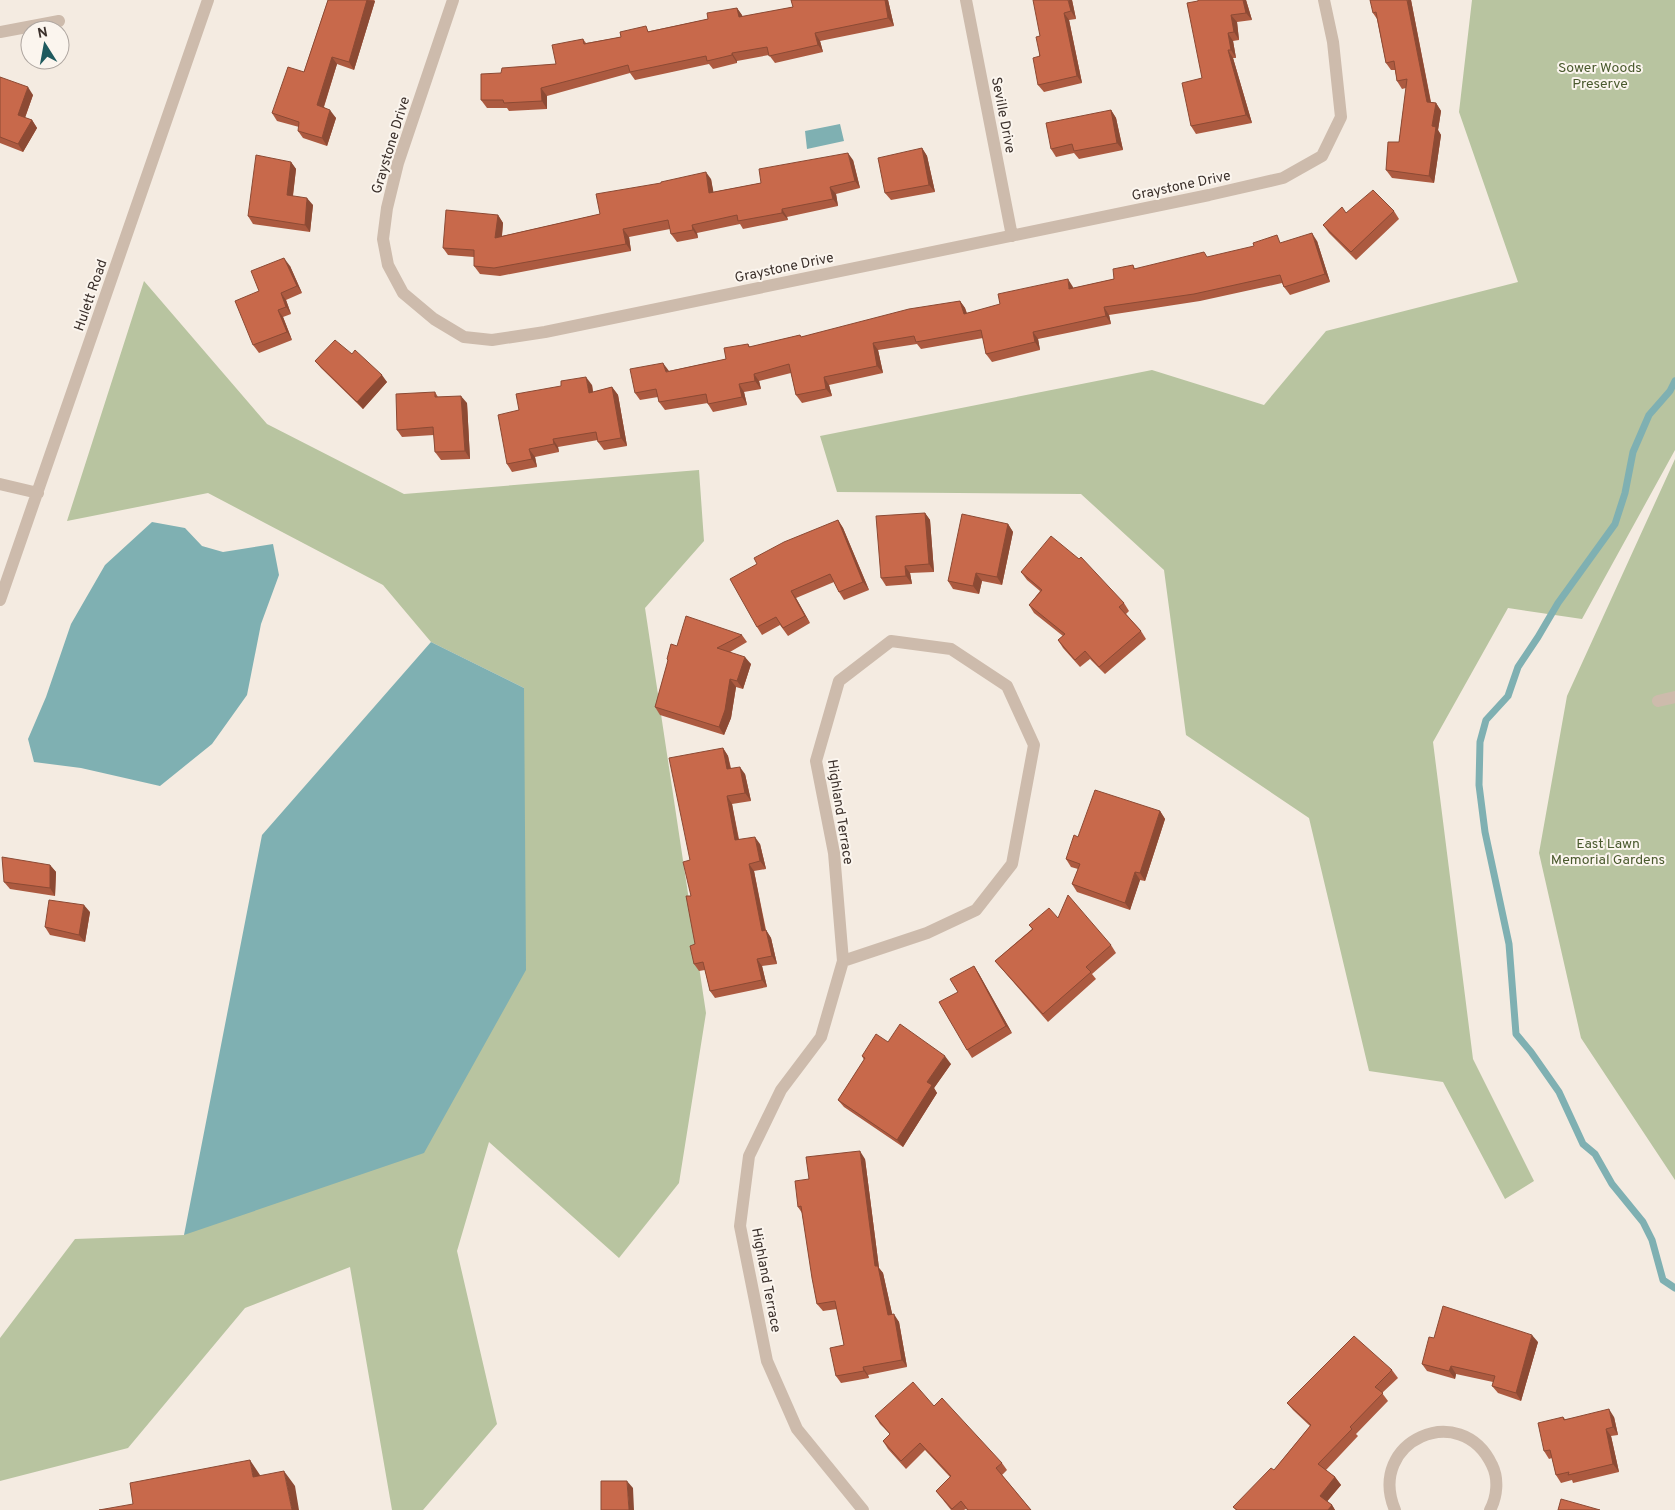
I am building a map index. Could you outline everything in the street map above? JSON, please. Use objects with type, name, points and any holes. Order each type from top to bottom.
[{"type":"street","name":"Hulett Road","points":[[0,600],[208,0]]},
{"type":"street","name":"Graystone Drive","points":[[453,0],[398,163],[387,208],[383,239],[388,265],[403,293],[434,319],[464,337],[492,340],[545,332],[1209,196],[1283,178],[1322,156],[1341,117],[1333,42],[1324,0]]},
{"type":"street","name":"Seville Drive","points":[[966,0],[1012,236]]},
{"type":"street","points":[[0,32],[20,28]]},
{"type":"street","points":[[0,484],[38,493]]},
{"type":"street","name":"Highland Terrace","points":[[843,960],[927,933],[976,910],[1012,864],[1034,745],[1007,686],[951,649],[891,641],[839,681],[816,761],[834,853],[843,960],[821,1037],[781,1090],[748,1156],[740,1226],[767,1361],[797,1429],[862,1510]]},
{"type":"street","points":[[1658,701],[1675,697]]},
{"type":"street","points":[[1395,1510],[1389,1493],[1390,1475],[1395,1459],[1406,1446],[1420,1437],[1438,1432],[1457,1434],[1474,1441],[1487,1454],[1495,1472],[1497,1490],[1490,1510]]},
{"type":"green space","name":"Sower Woods Preserve","points":[[1472,0],[1675,0],[1675,450],[1582,619],[1508,608],[1433,742],[1473,1059],[1534,1181],[1505,1199],[1443,1082],[1369,1071],[1309,818],[1186,735],[1164,570],[1081,494],[837,492],[820,436],[1152,370],[1264,405],[1326,331],[1518,282],[1459,112]]},
{"type":"green space","points":[[144,281],[267,424],[404,494],[699,470],[704,541],[645,608],[706,1013],[679,1183],[619,1258],[489,1142],[457,1251],[497,1424],[423,1510],[392,1510],[350,1267],[245,1308],[128,1448],[0,1481],[0,1338],[75,1239],[184,1235],[524,688],[431,642],[383,585],[208,493],[67,521]]},
{"type":"green space","name":"East Lawn Memorial Gardens","points":[[1675,459],[1675,1180],[1581,1038],[1539,853],[1567,696]]},
{"type":"water","points":[[840,124],[844,141],[807,149],[805,131]]},
{"type":"water","points":[[152,522],[185,528],[202,546],[223,552],[273,544],[279,575],[261,624],[247,695],[212,744],[160,786],[81,768],[34,762],[28,739],[46,697],[71,624],[105,565]]},
{"type":"water","points":[[431,642],[524,688],[526,970],[424,1153],[184,1235],[262,835]]},
{"type":"building","points":[[328,0],[367,0],[349,62],[332,57],[317,105],[330,110],[322,138],[298,131],[299,122],[272,113],[288,67],[304,72]]},
{"type":"building","points":[[791,0],[885,0],[888,18],[815,33],[818,45],[769,56],[767,47],[732,53],[732,55],[707,61],[706,56],[630,72],[628,65],[541,88],[542,101],[504,103],[503,100],[481,100],[481,74],[501,73],[502,68],[556,64],[552,45],[583,39],[584,44],[621,37],[620,32],[646,26],[648,32],[708,19],[707,13],[737,8],[739,17],[793,7]]},
{"type":"building","points":[[1033,0],[1068,0],[1071,11],[1064,13],[1077,76],[1038,85],[1033,58],[1040,56],[1036,37],[1040,36]]},
{"type":"building","points":[[1198,0],[1243,0],[1246,13],[1231,15],[1234,32],[1228,33],[1231,50],[1228,50],[1246,115],[1191,126],[1182,83],[1202,78],[1187,3]]},
{"type":"building","points":[[1370,0],[1407,0],[1427,102],[1436,103],[1432,126],[1436,127],[1429,176],[1386,170],[1388,142],[1399,142],[1407,79],[1397,81],[1394,61],[1386,63],[1376,12],[1373,13]]},
{"type":"building","points":[[0,77],[28,87],[18,115],[32,120],[18,144],[0,137]]},
{"type":"building","points":[[1111,110],[1117,143],[1074,151],[1072,144],[1051,149],[1046,123]]},
{"type":"building","points":[[922,148],[929,185],[885,193],[878,158]]},
{"type":"building","points":[[848,153],[855,181],[830,187],[833,199],[782,209],[782,213],[738,221],[737,215],[692,225],[693,230],[671,234],[668,220],[623,229],[626,244],[494,268],[474,266],[474,250],[443,248],[446,210],[498,215],[495,238],[600,214],[596,194],[661,183],[706,172],[709,193],[761,183],[759,169]]},
{"type":"building","points":[[256,155],[291,162],[287,195],[307,198],[305,225],[248,216]]},
{"type":"building","points":[[1373,190],[1394,211],[1351,252],[1323,225],[1342,207],[1346,213]]},
{"type":"building","points":[[1312,233],[1325,274],[1284,287],[1280,275],[1194,294],[1104,307],[1106,316],[1033,332],[1035,342],[986,354],[981,330],[916,342],[914,336],[873,343],[877,366],[824,377],[826,389],[796,395],[789,364],[754,374],[755,381],[739,384],[742,397],[708,404],[706,394],[659,402],[656,389],[635,393],[630,369],[663,363],[666,372],[680,369],[726,359],[724,348],[748,344],[749,347],[800,335],[801,337],[909,309],[960,301],[964,314],[1000,304],[998,294],[1068,279],[1069,289],[1114,279],[1113,269],[1133,265],[1134,269],[1204,252],[1207,257],[1254,246],[1253,243],[1277,235],[1280,243]]},
{"type":"building","points":[[284,258],[297,286],[281,293],[286,307],[278,310],[287,332],[253,345],[235,301],[259,291],[251,271]]},
{"type":"building","points":[[335,340],[352,354],[355,350],[382,375],[357,402],[315,361]]},
{"type":"building","points":[[586,377],[589,393],[612,387],[621,438],[598,442],[596,432],[553,439],[554,444],[529,449],[532,459],[507,464],[498,415],[519,410],[516,394],[561,386],[561,381]]},
{"type":"building","points":[[435,392],[435,397],[461,396],[465,451],[435,452],[433,427],[397,430],[396,394]]},
{"type":"building","points":[[925,513],[929,564],[905,566],[906,576],[881,578],[876,516]]},
{"type":"building","points":[[962,514],[1008,524],[997,577],[976,573],[973,586],[948,581]]},
{"type":"building","points":[[838,520],[863,582],[839,592],[830,574],[791,591],[805,616],[783,628],[776,617],[757,627],[730,579],[757,564],[754,558],[784,542]]},
{"type":"building","points":[[1051,536],[1079,559],[1081,557],[1124,603],[1119,607],[1141,631],[1099,667],[1085,651],[1075,660],[1058,640],[1065,634],[1029,605],[1042,590],[1021,572]]},
{"type":"building","points":[[686,616],[742,635],[717,648],[745,657],[737,681],[730,679],[725,710],[719,727],[655,707],[671,644],[677,646]]},
{"type":"building","points":[[723,748],[727,769],[740,767],[745,793],[727,796],[735,840],[755,837],[760,861],[749,864],[762,931],[766,930],[772,956],[757,959],[762,980],[710,991],[703,962],[694,964],[690,946],[695,944],[686,896],[691,896],[683,862],[690,860],[669,758]]},
{"type":"building","points":[[1095,790],[1160,811],[1140,873],[1135,872],[1125,903],[1072,884],[1080,864],[1066,859],[1074,835],[1078,837]]},
{"type":"building","points":[[2,857],[50,865],[50,888],[4,882]]},
{"type":"building","points":[[1068,895],[1111,945],[1086,967],[1091,972],[1043,1014],[995,961],[1033,929],[1029,925],[1049,908],[1058,918]]},
{"type":"building","points":[[49,900],[84,905],[79,935],[45,927]]},
{"type":"building","points":[[974,966],[1006,1026],[967,1050],[939,1002],[958,992],[950,979]]},
{"type":"building","points":[[900,1024],[945,1056],[927,1082],[932,1085],[897,1140],[838,1100],[865,1058],[862,1056],[876,1034],[888,1042]]},
{"type":"building","points":[[860,1151],[875,1266],[878,1266],[888,1315],[894,1314],[902,1360],[863,1367],[864,1371],[836,1376],[830,1348],[844,1345],[835,1301],[817,1304],[801,1206],[798,1207],[795,1181],[809,1179],[806,1157]]},
{"type":"building","points":[[1443,1306],[1532,1335],[1516,1393],[1492,1386],[1495,1376],[1451,1366],[1449,1371],[1422,1364],[1429,1337],[1434,1338]]},
{"type":"building","points":[[1354,1336],[1392,1370],[1375,1387],[1383,1393],[1318,1464],[1335,1477],[1320,1496],[1332,1505],[1328,1510],[1237,1510],[1233,1507],[1271,1468],[1274,1470],[1311,1425],[1287,1403]]},
{"type":"building","points":[[913,1382],[934,1406],[942,1398],[1002,1463],[996,1468],[1031,1510],[968,1510],[961,1501],[952,1509],[936,1491],[951,1476],[920,1443],[901,1461],[883,1441],[890,1434],[875,1416]]},
{"type":"building","points":[[1609,1409],[1613,1427],[1606,1429],[1613,1464],[1568,1475],[1569,1472],[1556,1475],[1550,1450],[1544,1451],[1538,1423],[1563,1417],[1564,1420]]},
{"type":"building","points":[[250,1460],[253,1477],[284,1471],[292,1510],[99,1510],[133,1504],[130,1483]]},
{"type":"building","points":[[601,1481],[627,1481],[629,1510],[601,1510]]},
{"type":"building","points":[[1561,1499],[1600,1510],[1558,1510]]},
{"type":"waterway","points":[[1675,381],[1670,391],[1649,415],[1633,452],[1625,493],[1615,524],[1558,603],[1518,667],[1508,696],[1486,720],[1480,742],[1479,785],[1485,832],[1509,944],[1516,1034],[1559,1092],[1583,1144],[1595,1154],[1612,1184],[1643,1222],[1652,1240],[1663,1280],[1675,1288]]}]
